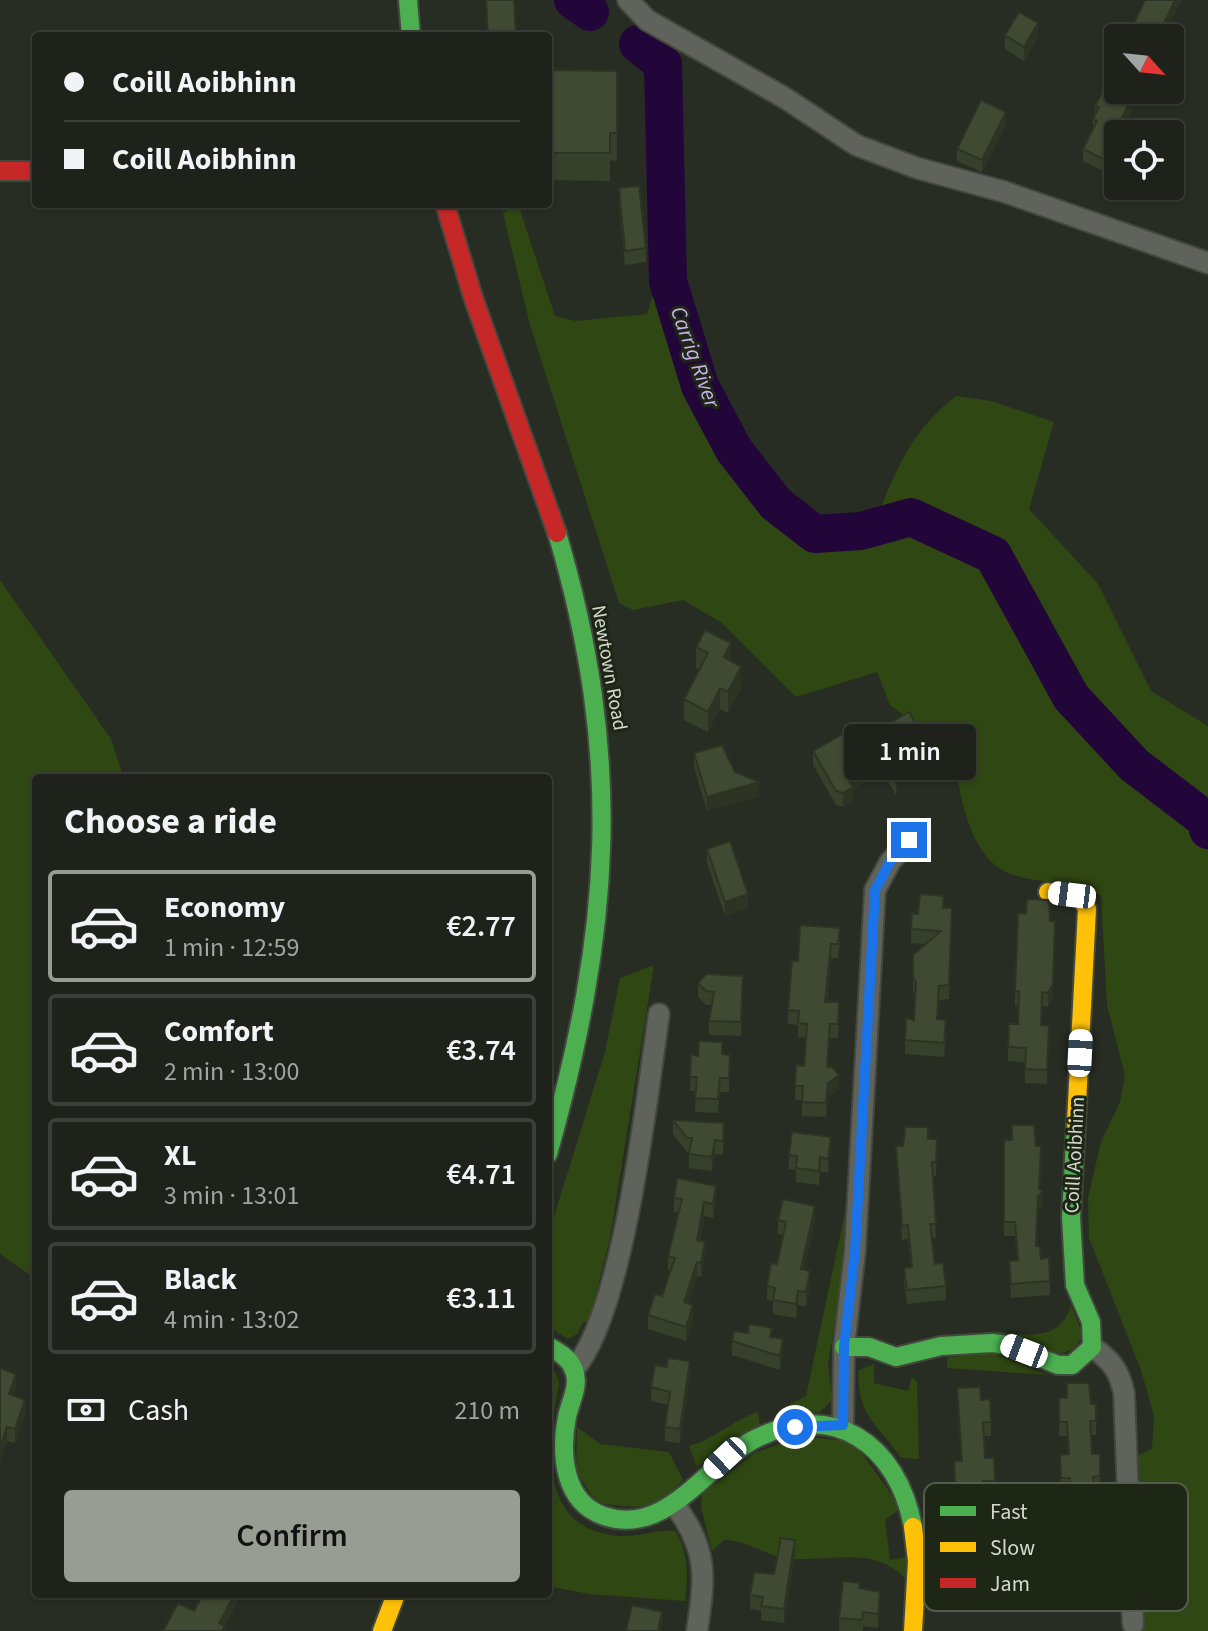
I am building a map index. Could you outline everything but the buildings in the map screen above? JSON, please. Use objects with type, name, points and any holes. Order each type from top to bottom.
[{"type":"street","points":[[408,0],[411,32]]},
{"type":"street","points":[[628,0],[647,20],[785,98],[856,145],[917,168],[1005,192],[1208,263]]},
{"type":"street","points":[[0,171],[32,171]]},
{"type":"street","name":"Newtown Road","points":[[446,208],[569,572],[597,704],[605,859],[599,933],[585,1024],[552,1140]]},
{"type":"street","points":[[843,1425],[844,1347],[855,1251],[875,890],[890,862],[909,840]]},
{"type":"street","name":"Coill Aoibhinn","points":[[1048,892],[1082,899],[1087,909],[1071,1217],[1075,1285],[1091,1322],[1092,1347]]},
{"type":"street","points":[[574,1369],[596,1331],[614,1269],[638,1158],[659,1014]]},
{"type":"street","points":[[844,1347],[869,1347],[896,1357],[941,1346],[992,1343],[1009,1345],[1058,1365],[1072,1365],[1092,1347],[1109,1359],[1119,1374],[1124,1393],[1128,1483]]},
{"type":"street","points":[[552,1349],[565,1357],[574,1369],[576,1384],[564,1448],[572,1492],[586,1508],[617,1520],[635,1520],[674,1504],[725,1458],[756,1438],[795,1427],[843,1425],[872,1443],[904,1490],[915,1530],[918,1570],[913,1631]]},
{"type":"street","points":[[674,1504],[693,1528],[702,1553],[704,1584],[697,1631]]},
{"type":"street","points":[[382,1631],[394,1598]]},
{"type":"street","points":[[1132,1611],[1133,1624]]},
{"type":"green space","points":[[510,208],[519,208],[555,316],[576,321],[647,314],[652,298],[668,281],[705,388],[738,451],[784,508],[815,534],[873,527],[896,472],[914,440],[956,396],[991,401],[1054,422],[1029,509],[1098,584],[1151,691],[1208,726],[1208,1631],[1124,1631],[1142,1630],[1142,1611],[1188,1611],[1188,1483],[1139,1483],[1138,1455],[1152,1449],[1154,1416],[1141,1370],[1089,1238],[1088,1198],[1101,1142],[1120,1102],[1125,1075],[1107,1005],[1101,896],[1070,885],[1017,876],[1000,869],[987,857],[969,824],[953,751],[890,705],[877,672],[796,697],[722,623],[683,600],[633,610],[619,603],[530,325],[503,213]]},
{"type":"green space","points":[[0,580],[111,739],[123,774],[32,774],[32,1276],[0,1254]]},
{"type":"green space","points":[[654,965],[610,1238],[589,1322],[583,1322],[577,1334],[568,1339],[552,1329],[552,1223],[605,1052],[620,978]]},
{"type":"green space","points":[[846,1208],[839,1301],[828,1363],[832,1400],[820,1412],[786,1419],[786,1407],[806,1396]]},
{"type":"green space","points":[[1071,1306],[1083,1335],[1075,1348],[1061,1354],[992,1331],[1039,1334],[1049,1331],[1058,1326]]},
{"type":"green space","points":[[987,1351],[1048,1375],[947,1368],[947,1358]]},
{"type":"green space","points":[[874,1364],[874,1383],[908,1391],[912,1377],[917,1382],[919,1459],[901,1458],[865,1410],[858,1371]]},
{"type":"green space","points":[[552,1370],[559,1384],[552,1432]]},
{"type":"green space","points":[[758,1412],[760,1427],[697,1467],[689,1446]]},
{"type":"green space","points":[[577,1427],[600,1444],[669,1452],[683,1480],[663,1498],[645,1506],[597,1503],[576,1471]]},
{"type":"green space","points":[[802,1436],[854,1442],[901,1508],[885,1520],[890,1560],[907,1557],[908,1582],[881,1562],[866,1558],[784,1558],[724,1540],[712,1551],[701,1507],[702,1494],[754,1453]]},
{"type":"green space","points":[[552,1464],[561,1501],[573,1518],[593,1530],[620,1536],[675,1531],[683,1548],[687,1582],[685,1601],[589,1594],[552,1587]]},
{"type":"waterway","name":"Carrig River","points":[[573,0],[590,12]]},
{"type":"waterway","name":"Carrig River","points":[[638,44],[663,64],[668,281],[700,386],[734,450],[776,504],[815,534],[861,531],[911,517],[993,555],[1071,697],[1134,765],[1206,820],[1208,830]]},
{"type":"traffic: fast","points":[[408,0],[411,32]]},
{"type":"traffic: fast","points":[[552,1138],[585,994],[596,919],[601,844],[600,770],[593,694],[578,615],[557,533]]},
{"type":"traffic: fast","points":[[844,1347],[869,1347],[896,1357],[941,1346],[992,1343],[1009,1345],[1058,1365],[1072,1365],[1092,1347],[1091,1322],[1075,1285],[1071,1217],[1076,1123]]},
{"type":"traffic: fast","points":[[552,1348],[567,1359],[576,1376],[564,1446],[572,1488],[590,1509],[604,1516],[626,1520],[647,1517],[684,1496],[753,1440],[782,1428],[809,1424],[834,1427],[857,1437],[877,1452],[893,1472],[913,1527]]},
{"type":"traffic: slow","points":[[1048,892],[1082,899],[1087,909],[1076,1123]]},
{"type":"traffic: slow","points":[[913,1527],[917,1561],[913,1631]]},
{"type":"traffic: slow","points":[[382,1631],[394,1598]]},
{"type":"traffic: jam","points":[[0,171],[32,171]]},
{"type":"traffic: jam","points":[[446,208],[473,297],[557,533]]},
{"type":"route","points":[[795,1427],[843,1425],[844,1347],[855,1251],[869,950],[875,890],[890,862],[909,840]]}]
